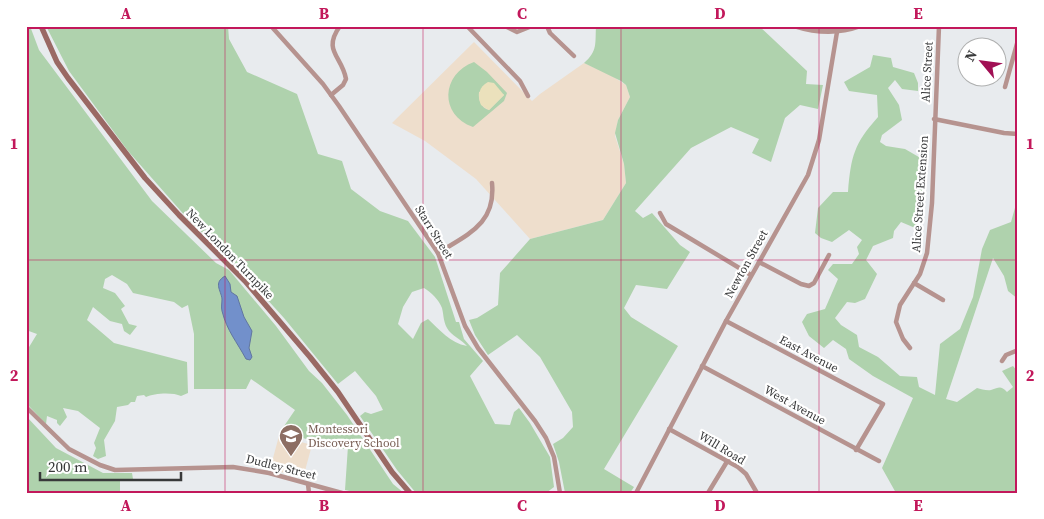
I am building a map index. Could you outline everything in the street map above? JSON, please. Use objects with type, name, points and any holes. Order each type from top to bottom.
[{"type":"main road","name":"New London Turnpike","points":[[41,26],[57,62],[145,178],[239,275],[310,356],[338,392],[392,472],[410,493]]},
{"type":"street","name":"Starr Street","points":[[271,26],[331,95],[438,253],[465,326],[478,348],[546,438],[554,457],[560,493]]},
{"type":"street","points":[[331,95],[342,86],[346,78],[332,47],[334,36],[340,26]]},
{"type":"street","points":[[467,26],[520,81],[528,96]]},
{"type":"street","points":[[505,26],[517,32],[532,26]]},
{"type":"street","points":[[546,26],[550,33],[574,56]]},
{"type":"street","points":[[795,26],[816,32],[837,32],[860,26]]},
{"type":"street","name":"Alice Street","points":[[934,119],[939,26]]},
{"type":"street","name":"Newton Street","points":[[636,493],[726,321],[812,167],[819,140],[837,32]]},
{"type":"street","points":[[1006,83],[1018,40]]},
{"type":"street","points":[[934,119],[1018,134]]},
{"type":"street","name":"Alice Street Extension","points":[[910,348],[900,334],[896,322],[900,306],[924,264],[927,253],[932,203],[934,119]]},
{"type":"street","points":[[438,253],[475,230],[484,221],[492,202],[492,183]]},
{"type":"street","points":[[660,213],[666,224],[751,275]]},
{"type":"street","points":[[759,262],[801,284],[809,286],[814,283],[829,255]]},
{"type":"street","points":[[914,283],[943,300]]},
{"type":"street","name":"East Avenue","points":[[726,321],[883,404],[856,450]]},
{"type":"street","points":[[1002,361],[1006,355],[1018,350]]},
{"type":"street","name":"West Avenue","points":[[702,366],[879,461]]},
{"type":"street","name":"Dudley Street","points":[[26,407],[69,449],[100,465],[115,470],[233,467],[269,472],[342,493]]},
{"type":"street","name":"Will Road","points":[[669,429],[728,460],[746,474],[757,493]]},
{"type":"street","points":[[708,493],[728,460]]},
{"type":"street","points":[[308,484],[309,493]]},
{"type":"shaded area","points":[[474,42],[532,101],[584,63],[609,74],[626,85],[630,97],[618,120],[615,136],[624,164],[626,183],[603,220],[530,239],[476,179],[425,141],[392,123]]},
{"type":"shaded area","name":"Montessori Discovery School","points":[[279,436],[312,445],[303,478],[270,469]]},
{"type":"green space","points":[[26,26],[30,26],[39,50],[152,201],[216,263],[229,270],[276,326],[309,371],[322,383],[347,415],[393,484],[404,493],[358,493],[345,490],[348,446],[344,449],[280,432],[295,410],[251,379],[246,389],[194,389],[194,334],[188,305],[182,308],[174,302],[133,293],[127,284],[112,275],[105,279],[103,288],[115,293],[125,306],[121,309],[129,324],[137,326],[130,335],[124,331],[122,324],[110,321],[93,307],[87,320],[114,343],[187,362],[188,393],[181,396],[164,394],[146,397],[144,395],[137,396],[135,402],[117,407],[115,421],[104,440],[106,456],[98,459],[93,456],[96,448],[94,443],[100,428],[78,411],[63,408],[67,417],[60,426],[57,420],[47,416],[46,424],[26,403],[26,352],[37,334],[26,330]]},
{"type":"green space","points":[[46,26],[228,26],[229,39],[247,72],[297,94],[318,154],[342,161],[351,189],[380,211],[408,221],[435,257],[456,322],[459,322],[464,339],[483,361],[470,376],[495,424],[510,425],[514,412],[519,408],[550,457],[554,487],[546,493],[416,493],[397,470],[360,416],[365,412],[371,414],[383,410],[376,396],[355,371],[338,384],[284,318],[233,262],[187,218],[128,151],[69,71]],"holes":[[[424,288],[441,305],[449,331],[467,346],[450,339],[428,319],[421,323],[413,339],[398,324],[403,307],[412,292]]]},
{"type":"green space","points":[[596,26],[759,26],[807,71],[806,84],[823,85],[818,109],[800,105],[785,118],[771,162],[752,153],[759,139],[731,127],[691,148],[635,211],[643,218],[652,213],[680,245],[690,252],[667,289],[636,285],[624,308],[631,317],[678,346],[604,469],[634,487],[630,493],[565,493],[559,462],[553,444],[563,438],[573,427],[572,412],[540,357],[517,335],[488,355],[475,335],[469,320],[477,318],[498,305],[500,273],[530,239],[603,220],[626,183],[624,164],[615,133],[618,120],[630,97],[626,85],[621,81],[584,63],[594,51]]},
{"type":"green space","points":[[873,55],[891,58],[893,67],[914,73],[918,83],[918,91],[902,89],[895,80],[888,88],[899,105],[902,120],[882,135],[880,142],[886,146],[905,149],[924,160],[920,230],[901,222],[894,231],[893,238],[873,246],[866,260],[877,274],[865,299],[855,303],[847,302],[835,318],[841,325],[857,335],[859,347],[878,357],[900,376],[917,377],[919,387],[935,395],[940,344],[960,329],[973,297],[982,249],[990,230],[1011,222],[1018,197],[1018,299],[1008,291],[1004,276],[993,258],[946,399],[957,402],[977,388],[989,390],[1001,388],[1007,392],[1013,387],[1002,371],[1013,366],[1018,372],[1018,493],[896,493],[882,468],[913,398],[873,376],[849,359],[846,349],[833,340],[824,348],[809,336],[802,322],[807,314],[825,309],[838,279],[828,270],[833,264],[852,264],[859,254],[857,247],[862,240],[849,230],[832,242],[821,238],[815,233],[818,208],[833,192],[848,192],[855,151],[870,126],[878,117],[877,95],[849,91],[844,82],[870,67]]},
{"type":"green space","points":[[474,62],[487,72],[507,93],[504,101],[473,127],[462,121],[454,113],[448,95],[450,85],[455,76],[463,68]],"holes":[[[479,92],[503,94],[489,110],[482,106],[479,98]]]},
{"type":"green space","points":[[26,416],[56,448],[103,473],[132,473],[133,479],[120,479],[120,493],[26,493]]},
{"type":"sand","points":[[488,82],[494,83],[504,95],[489,110],[481,105],[479,98],[481,89]]},
{"type":"water","points":[[225,276],[230,284],[231,292],[237,296],[244,317],[252,331],[249,348],[252,357],[250,360],[246,359],[224,318],[219,281]]},
{"type":"place","name":"Montessori Discovery School","points":[[291,457]]}]
